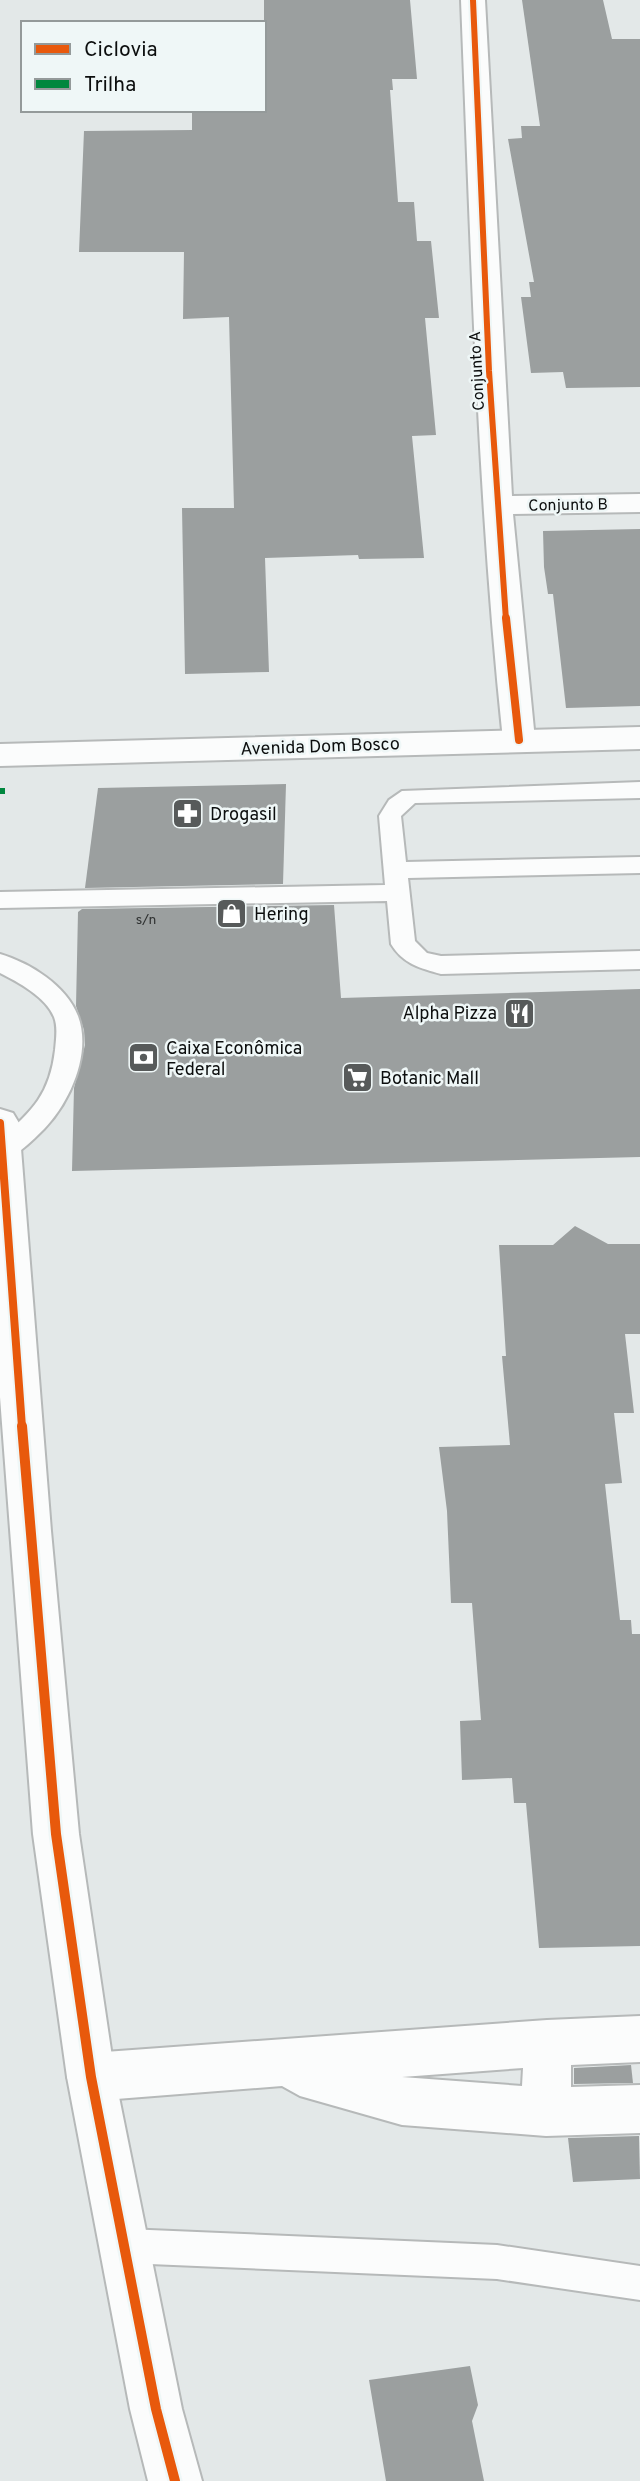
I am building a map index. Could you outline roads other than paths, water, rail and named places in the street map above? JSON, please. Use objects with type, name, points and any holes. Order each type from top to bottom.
[{"type":"street","name":"Conjunto A","points":[[473,0],[496,505],[519,740]]},
{"type":"street","name":"Conjunto B","points":[[496,505],[640,503]]},
{"type":"street","name":"Avenida Dom Bosco","points":[[0,755],[640,738]]},
{"type":"street","points":[[1,1137],[56,1834],[91,2077],[156,2409],[175,2481]]},
{"type":"street","points":[[91,2077],[547,2043],[640,2039]]},
{"type":"street","points":[[546,2112],[547,2043]]},
{"type":"street","points":[[278,2065],[402,2101],[546,2112],[640,2109]]},
{"type":"lane","points":[[640,790],[410,796],[397,805],[390,816],[403,944],[419,959],[441,965],[640,960]]},
{"type":"lane","points":[[0,900],[396,881],[640,865]]},
{"type":"lane","points":[[0,963],[13,968],[44,989],[65,1014],[68,1048],[57,1093],[24,1134],[1,1137]]},
{"type":"lane","points":[[126,2246],[498,2262],[640,2283]]},
{"type":"place","name":"Drogasil","points":[[187,814]]},
{"type":"place","name":"Hering","points":[[231,914]]},
{"type":"place","name":"Alpha Pizza","points":[[520,1013]]},
{"type":"place","name":"Caixa Econômica Federal","points":[[143,1058]]},
{"type":"place","name":"Botanic Mall","points":[[357,1078]]}]
